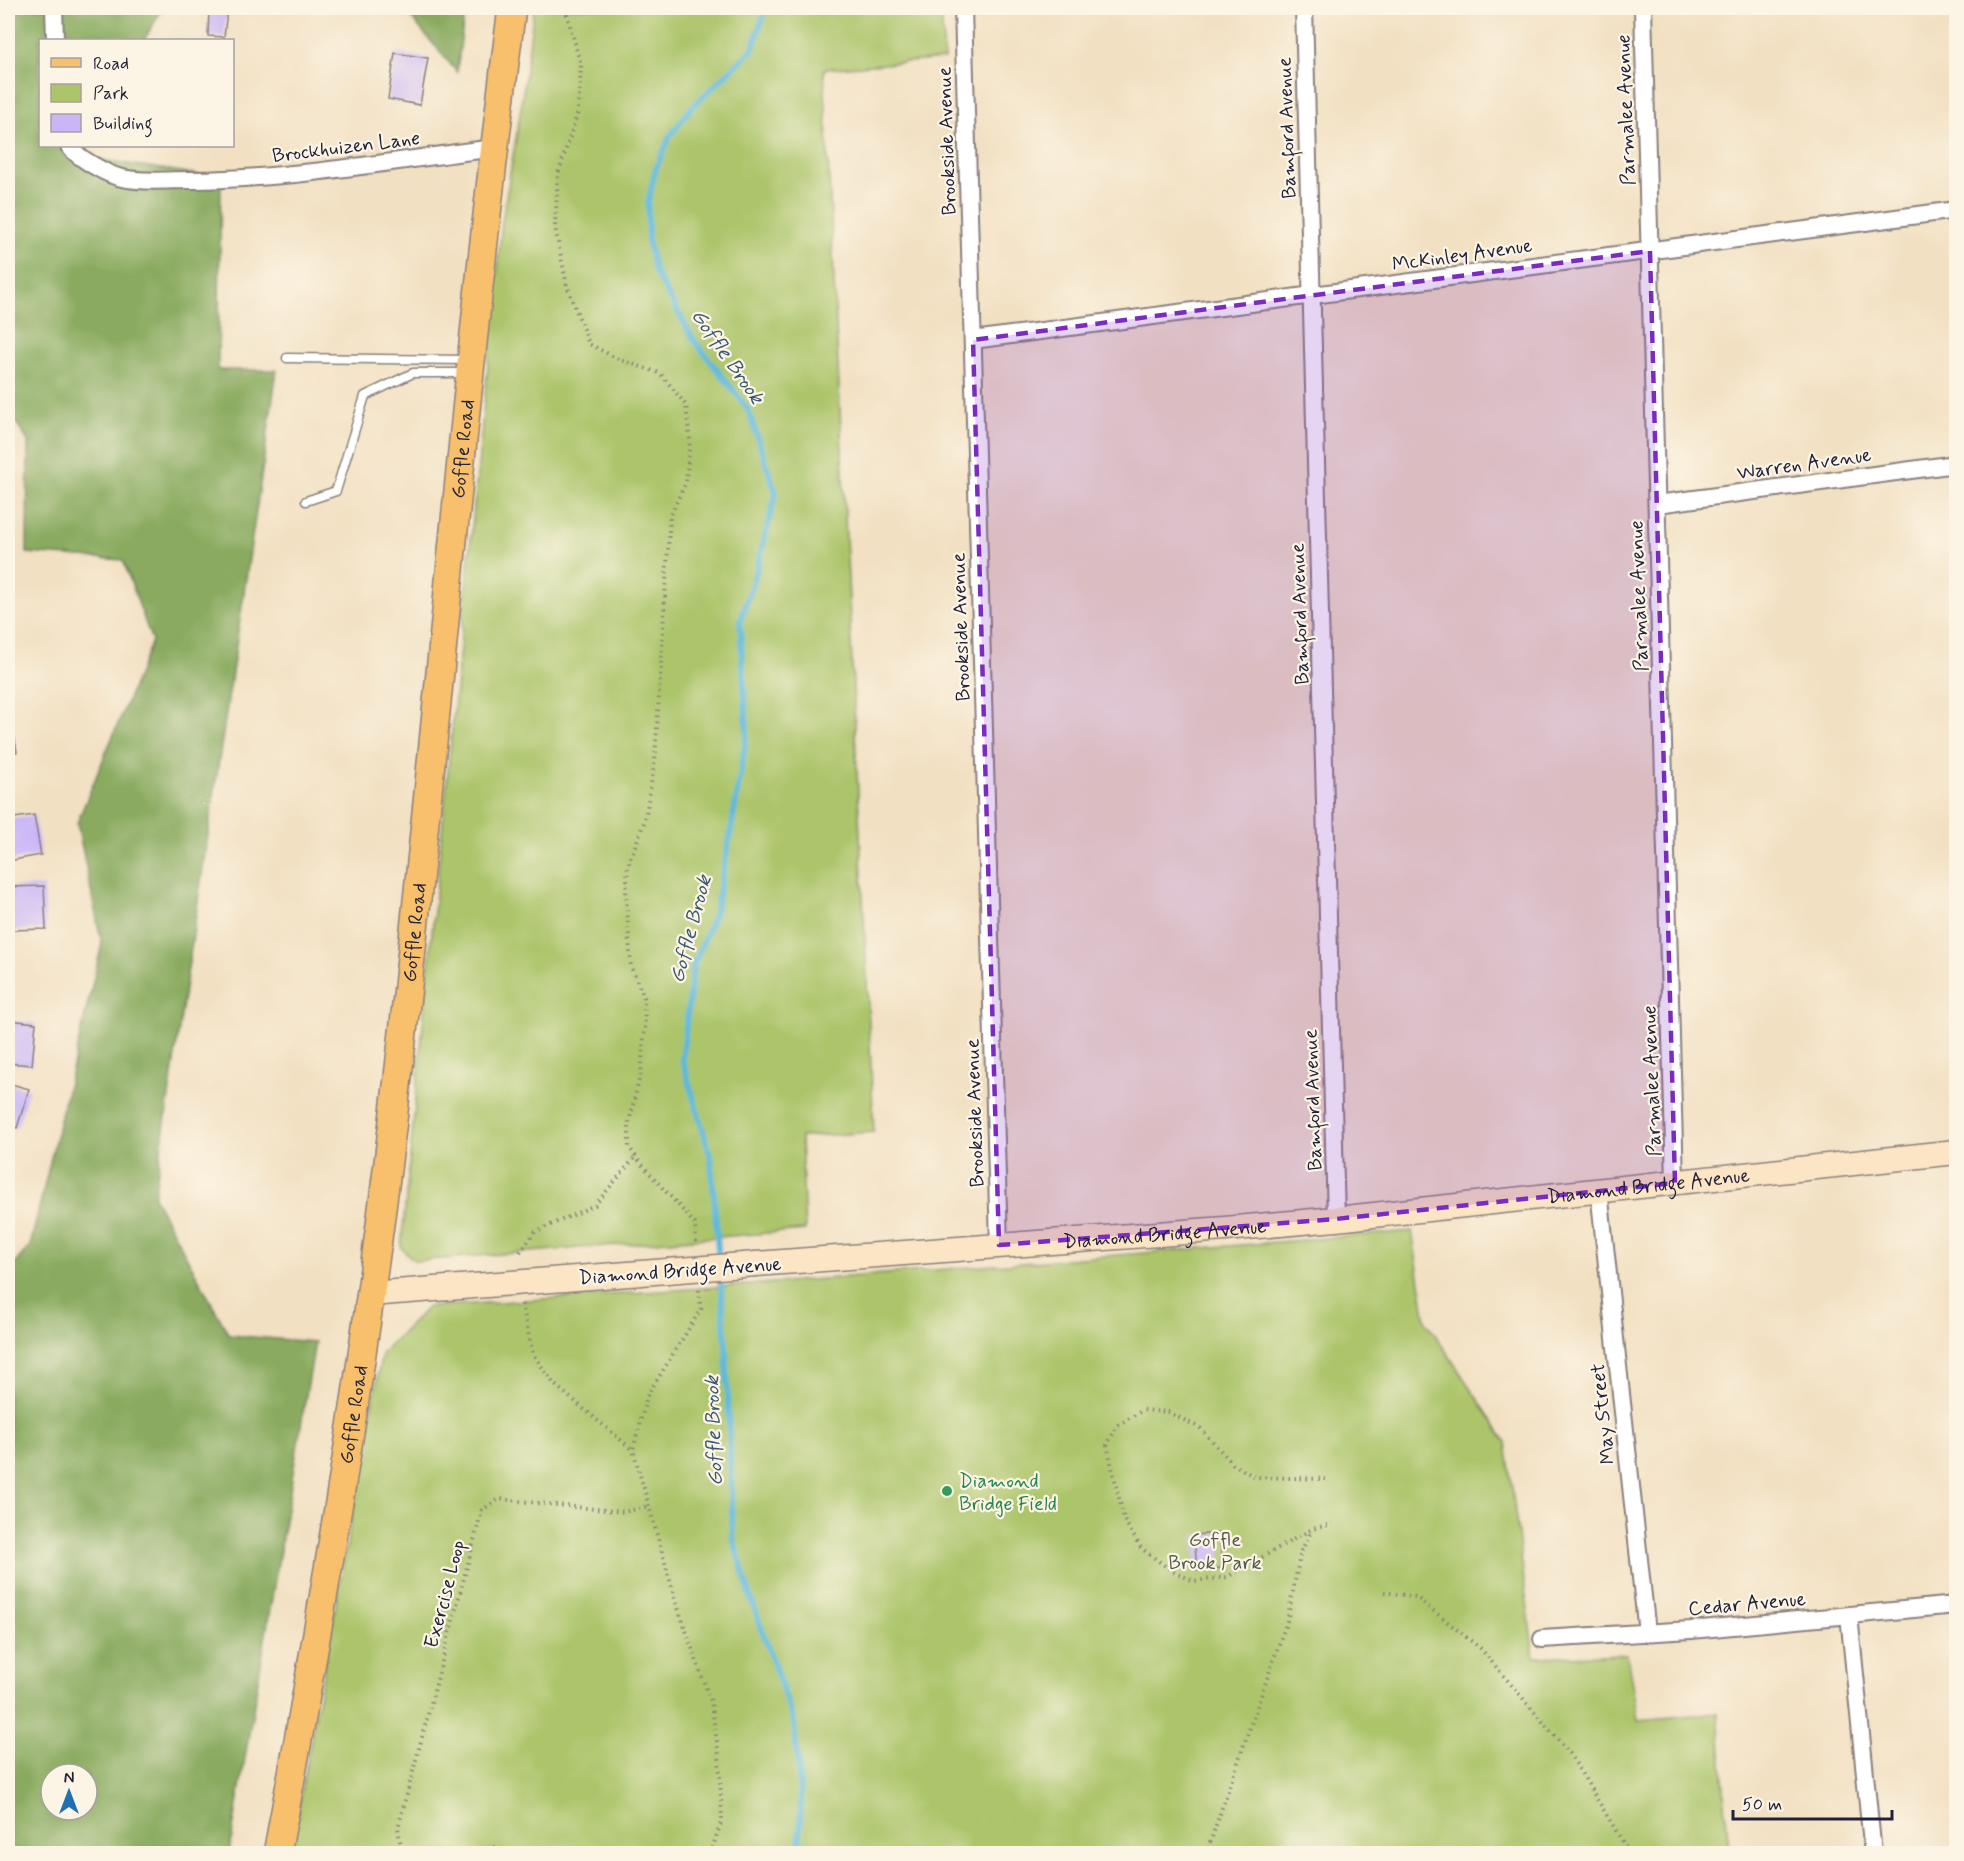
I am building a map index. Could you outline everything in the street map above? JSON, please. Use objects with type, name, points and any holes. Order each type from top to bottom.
[{"type":"main road","name":"Goffle Road","points":[[277,1854],[313,1659],[357,1388],[400,1065],[470,367],[512,8]]},
{"type":"street","points":[[54,8],[55,39]]},
{"type":"street","name":"Brookside Avenue","points":[[963,8],[999,1245]]},
{"type":"street","name":"Bamford Avenue","points":[[1304,8],[1336,1219]]},
{"type":"street","name":"Parmalee Avenue","points":[[1643,8],[1675,1182]]},
{"type":"street","name":"Brockhuizen Lane","points":[[70,147],[83,159],[117,177],[142,180],[279,176],[494,148]]},
{"type":"street","name":"McKinley Avenue","points":[[973,340],[1956,210]]},
{"type":"street","name":"Warren Avenue","points":[[1657,504],[1956,464]]},
{"type":"street","name":"Diamond Bridge Avenue","points":[[370,1294],[1225,1229],[1956,1152]]},
{"type":"street","name":"May Street","points":[[1599,1191],[1647,1633]]},
{"type":"street","name":"Cedar Avenue","points":[[1542,1639],[1647,1633],[1956,1605]]},
{"type":"street","points":[[1849,1615],[1873,1854]]},
{"type":"lane","points":[[287,358],[470,367]]},
{"type":"lane","points":[[306,501],[336,491],[365,396],[413,373],[470,367]]},
{"type":"path","points":[[565,8],[581,65],[578,112],[558,174],[555,227],[567,286],[589,344],[620,360],[660,373],[686,405],[690,440],[686,482],[670,516],[655,760],[645,820],[628,866],[626,894],[631,968],[644,997],[645,1026],[641,1072],[629,1122],[629,1147],[695,1224],[697,1256]]},
{"type":"path","points":[[520,1252],[535,1232],[596,1205],[636,1156]]},
{"type":"path","points":[[699,1287],[701,1309],[647,1396],[633,1450],[677,1605],[711,1702],[719,1755],[722,1820],[710,1854]]},
{"type":"path","points":[[521,1300],[533,1354],[554,1384],[633,1450]]},
{"type":"path","points":[[1326,1479],[1255,1477],[1233,1464],[1200,1428],[1168,1412],[1143,1410],[1118,1425],[1107,1445],[1124,1520],[1141,1548],[1172,1571],[1194,1581],[1227,1577],[1312,1529],[1332,1524]]},
{"type":"path","name":"Exercise Loop","points":[[402,1854],[398,1828],[482,1510],[499,1499],[624,1512],[649,1506]]},
{"type":"path","points":[[1206,1854],[1287,1621],[1301,1551],[1312,1529]]},
{"type":"path","points":[[1384,1592],[1416,1597],[1480,1648],[1570,1754],[1630,1854]]},
{"type":"path","points":[[477,1854],[495,1847],[520,1854]]},
{"type":"highlighted area","points":[[1650,251],[1675,1183],[1336,1219],[999,1245],[973,340]]},
{"type":"green space","points":[[8,8],[163,8],[145,39],[39,39],[39,147],[81,147],[76,156],[221,178],[218,370],[277,370],[154,1197],[229,1335],[315,1342],[229,1853],[8,1854],[8,1271],[30,1246],[102,944],[77,823],[152,641],[123,560],[27,553],[28,441],[8,410]]},
{"type":"green space","points":[[403,8],[465,8],[457,72]]},
{"type":"green space","points":[[534,8],[941,8],[944,59],[824,69],[874,1132],[801,1137],[805,1230],[415,1261],[401,1248],[502,222],[521,108]]},
{"type":"green space","name":"Goffle Brook Park","points":[[1412,1231],[1426,1321],[1506,1442],[1534,1657],[1627,1654],[1638,1720],[1718,1713],[1729,1853],[290,1854],[382,1353],[428,1307],[762,1284]]},
{"type":"building","points":[[209,9],[227,10],[224,37],[208,36]]},
{"type":"building","points":[[395,53],[428,58],[420,105],[388,99]]},
{"type":"building","points":[[8,709],[17,752],[8,754]]},
{"type":"building","points":[[34,815],[41,855],[8,861],[8,819]]},
{"type":"building","points":[[44,886],[46,929],[10,930],[8,887]]},
{"type":"building","points":[[8,1020],[36,1023],[32,1065],[8,1063]]},
{"type":"building","points":[[8,1083],[29,1089],[17,1128],[8,1125]]},
{"type":"building","points":[[1220,1533],[1222,1568],[1197,1570],[1194,1535]]},
{"type":"waterway","name":"Goffle Brook","points":[[719,1263],[711,1158],[682,1059],[693,967],[715,912],[747,732],[740,622],[756,572],[776,493],[748,409],[694,340],[655,272],[648,241],[648,203],[655,171],[670,136],[691,108],[752,50],[766,8]]},
{"type":"waterway","name":"Goffle Brook","points":[[720,1273],[726,1346],[733,1538],[794,1722],[801,1799],[799,1854]]},
{"type":"place","name":"Diamond Bridge Field","points":[[947,1491]]}]
